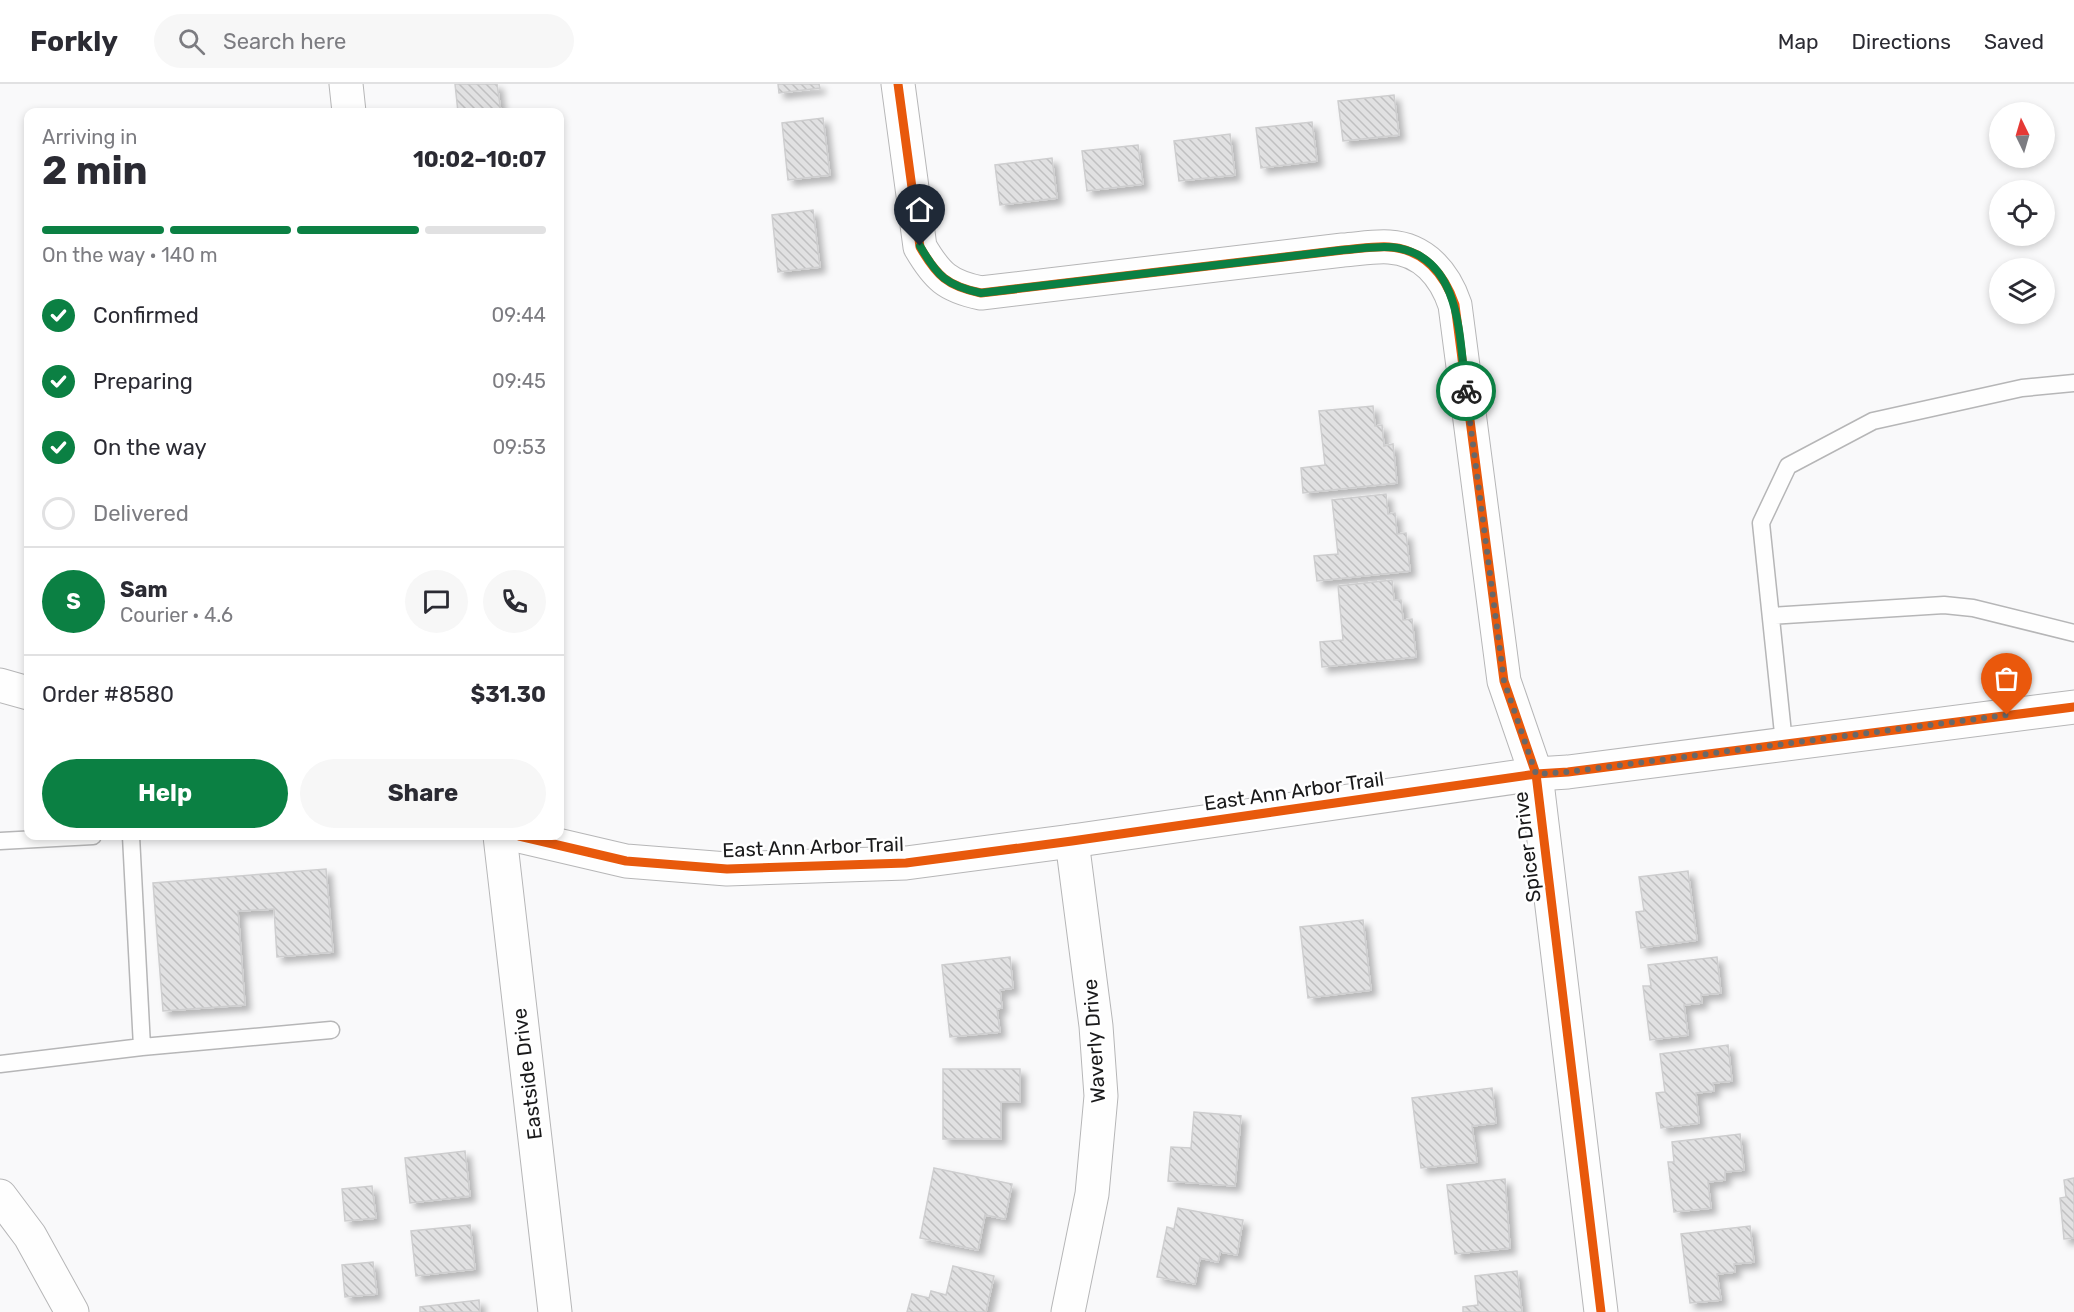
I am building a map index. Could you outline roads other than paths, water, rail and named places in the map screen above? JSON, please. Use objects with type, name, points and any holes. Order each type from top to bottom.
[{"type":"street","points":[[346,84],[349,108]]},
{"type":"street","name":"Spicer Drive","points":[[898,84],[920,246],[932,268],[946,280],[962,289],[981,293],[1343,250],[1388,247],[1401,248],[1419,256],[1438,272],[1449,287],[1455,305],[1504,681],[1536,774],[1601,1312]]},
{"type":"street","points":[[0,685],[24,692]]},
{"type":"street","name":"East Ann Arbor Trail","points":[[536,840],[626,861],[727,869],[906,862],[1072,841],[1536,774],[1568,772],[2074,707]]},
{"type":"street","name":"Eastside Drive","points":[[500,840],[555,1312]]},
{"type":"street","name":"Waverly Drive","points":[[1068,1312],[1092,1194],[1101,1096],[1096,1026],[1072,841]]},
{"type":"street","points":[[0,1196],[30,1236],[72,1312]]},
{"type":"lane","points":[[1784,743],[1761,523],[1788,466],[1873,421],[2022,388],[2074,383]]},
{"type":"lane","points":[[1771,616],[1944,605],[1973,608],[2074,633]]},
{"type":"lane","points":[[0,841],[24,840]]},
{"type":"lane","points":[[131,840],[142,1047]]},
{"type":"lane","points":[[0,1064],[142,1047],[331,1030]]}]
